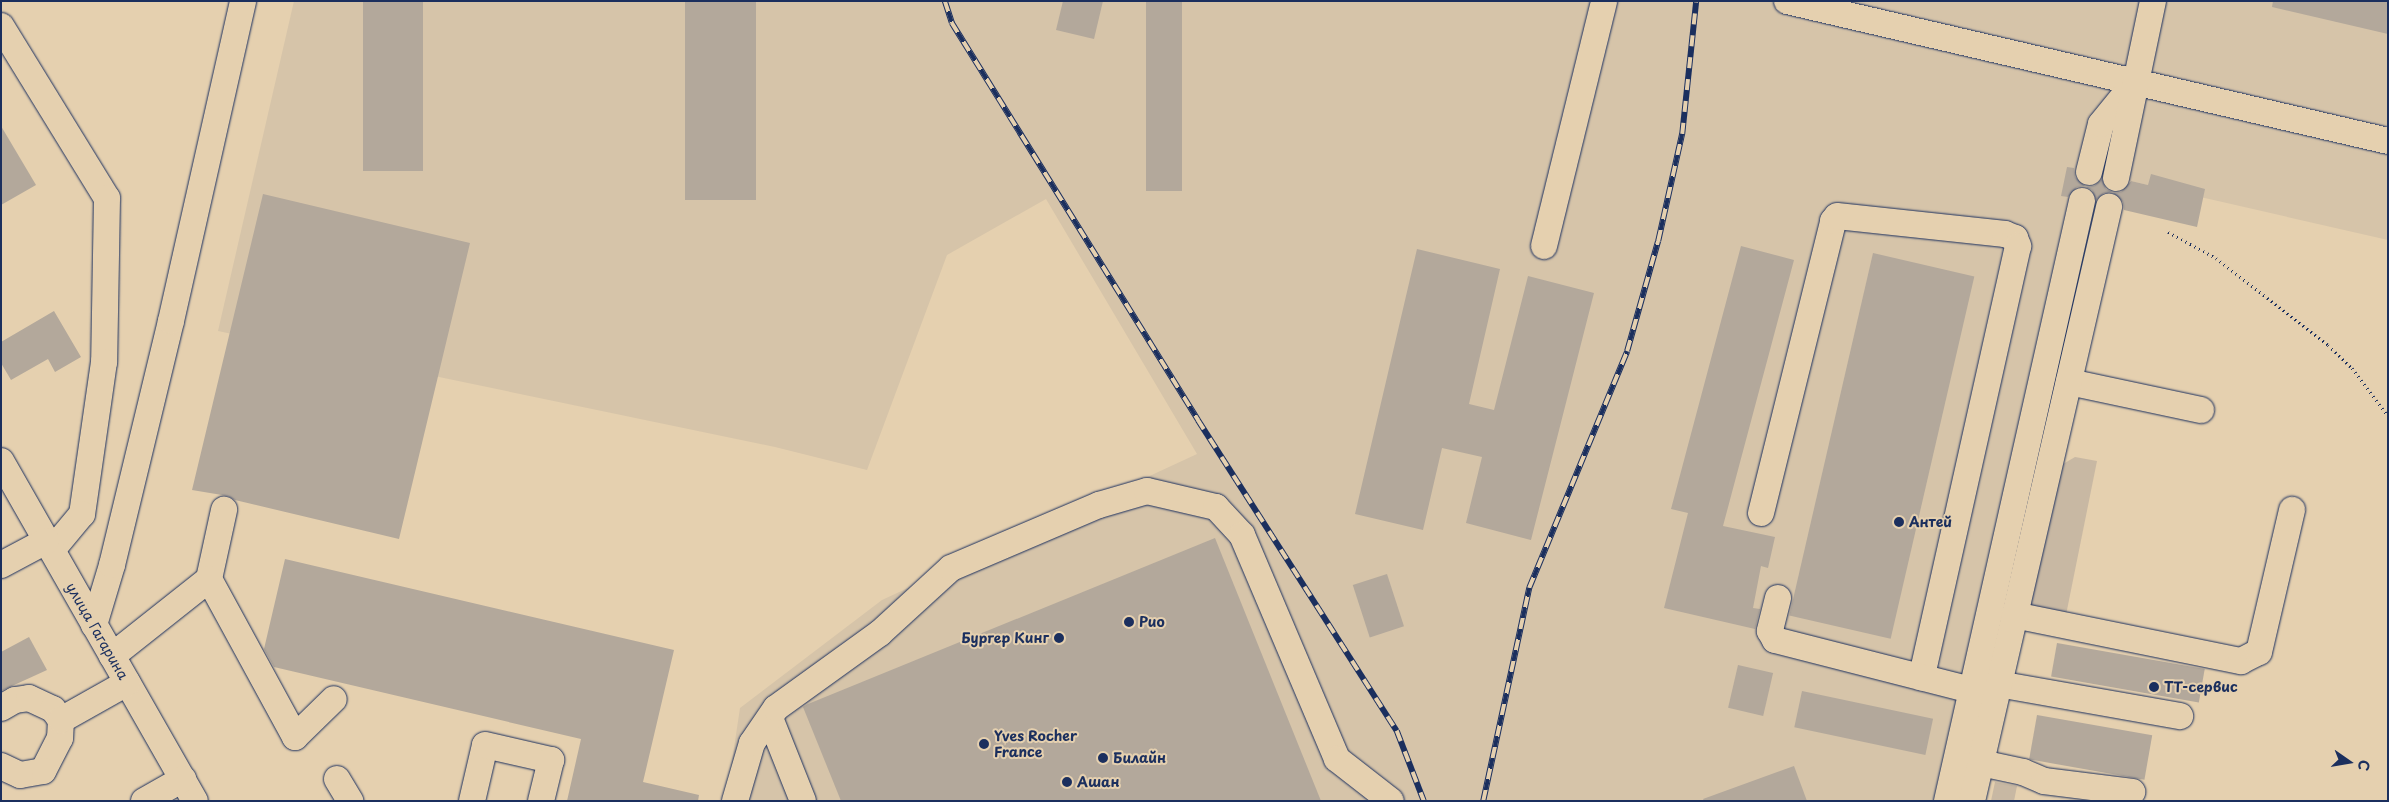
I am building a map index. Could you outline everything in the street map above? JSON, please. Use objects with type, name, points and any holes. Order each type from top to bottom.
[{"type":"street","points":[[94,625],[112,565],[171,321],[243,1]]},
{"type":"street","points":[[1544,246],[1604,1]]},
{"type":"street","points":[[1787,1],[2134,84],[2388,142]]},
{"type":"street","points":[[2116,178],[2134,84],[2153,1]]},
{"type":"street","points":[[1,26],[107,198],[104,362],[82,514],[49,545],[1,565]]},
{"type":"street","points":[[2089,172],[2102,124],[2134,84]]},
{"type":"street","points":[[1972,801],[1981,763],[1988,690],[2082,201]]},
{"type":"street","points":[[1947,801],[2014,615],[2109,207]]},
{"type":"street","points":[[1760,513],[1833,221],[1837,216],[2005,234],[2015,238],[2018,246],[1922,677]]},
{"type":"street","points":[[2069,382],[2201,410]]},
{"type":"street","name":"улица Гагарина","points":[[1,461],[189,790]]},
{"type":"street","points":[[735,801],[752,744],[776,708],[880,633],[950,568],[1099,505],[1147,491],[1216,507],[1242,535],[1337,759],[1391,801]]},
{"type":"street","points":[[112,656],[209,579],[224,510]]},
{"type":"street","points":[[2014,615],[2241,661],[2259,652],[2267,628],[2292,510]]},
{"type":"street","points":[[209,579],[296,738],[334,699]]},
{"type":"street","points":[[1778,598],[1770,631],[1775,640],[1922,677],[1988,690],[2180,716]]},
{"type":"street","points":[[61,720],[127,684]]},
{"type":"street","points":[[1,708],[15,700],[29,698],[47,705],[61,720],[60,738],[43,772],[20,775],[1,766]]},
{"type":"street","points":[[770,718],[803,801]]},
{"type":"street","points":[[472,801],[485,744],[551,760],[541,801]]},
{"type":"street","points":[[1981,763],[2023,772],[2044,781],[2132,792]]},
{"type":"street","points":[[144,801],[189,790]]},
{"type":"path","points":[[2168,232],[2216,258],[2328,345],[2352,368],[2388,416]]},
{"type":"shaded area","points":[[294,1],[2388,1],[2388,240],[2078,169],[1938,801],[726,801],[740,708],[882,600],[1197,454],[1046,199],[947,255],[867,470],[775,447],[218,331]]},
{"type":"shaded area","points":[[2075,457],[2097,461],[2066,615],[2029,607],[2063,464]]},
{"type":"shaded area","points":[[1995,782],[2017,786],[2014,801],[1991,801]]},
{"type":"building","points":[[363,1],[423,1],[423,171],[363,171]]},
{"type":"building","points":[[685,1],[756,1],[756,200],[685,200]]},
{"type":"building","points":[[1063,1],[1103,1],[1094,39],[1056,30]]},
{"type":"building","points":[[1146,1],[1182,1],[1182,191],[1146,191]]},
{"type":"building","points":[[2273,1],[2388,1],[2388,34],[2272,7]]},
{"type":"building","points":[[1,126],[36,185],[1,205]]},
{"type":"building","points":[[2067,167],[2074,168],[2075,177],[2085,186],[2077,187],[2068,197],[2061,196]]},
{"type":"building","points":[[2151,174],[2205,189],[2197,227],[2124,210],[2123,202],[2113,193],[2121,192],[2131,181],[2148,185]]},
{"type":"building","points":[[2102,179],[2106,189],[2112,192],[2104,193],[2096,200],[2092,190],[2086,187],[2094,186]]},
{"type":"building","points":[[263,194],[470,243],[399,539],[235,500],[228,496],[192,490]]},
{"type":"building","points":[[1741,246],[1794,260],[1723,526],[1775,537],[1768,568],[1761,566],[1753,608],[1760,609],[1755,629],[1664,608],[1688,513],[1671,509]]},
{"type":"building","points":[[1417,249],[1500,269],[1469,404],[1494,410],[1528,276],[1594,293],[1531,540],[1466,523],[1482,457],[1442,448],[1423,530],[1355,514]]},
{"type":"building","points":[[1873,253],[1974,276],[1891,639],[1789,615]]},
{"type":"building","points":[[54,311],[81,357],[55,372],[48,359],[11,380],[1,363],[1,342]]},
{"type":"building","name":"Рио","points":[[1215,538],[1321,801],[841,801],[803,707]]},
{"type":"building","points":[[285,559],[674,650],[643,782],[699,795],[698,801],[567,801],[581,739],[274,667],[264,649]]},
{"type":"building","points":[[1387,574],[1404,626],[1370,637],[1353,585]]},
{"type":"building","points":[[29,637],[47,670],[1,691],[1,652]]},
{"type":"building","points":[[2057,643],[2205,669],[2199,703],[2051,676]]},
{"type":"building","points":[[1738,665],[1773,673],[1763,716],[1728,708]]},
{"type":"building","points":[[1802,691],[1933,719],[1925,755],[1794,727]]},
{"type":"building","points":[[2037,715],[2152,735],[2144,780],[2029,759]]},
{"type":"building","points":[[1794,766],[1807,801],[1704,801],[1703,799]]},
{"type":"railway","points":[[945,1],[952,23],[1198,420],[1397,731],[1424,801]]},
{"type":"railway","points":[[1483,801],[1529,588],[1627,351],[1658,241],[1682,134],[1696,1]]},
{"type":"place","name":"Антей","points":[[1899,522]]},
{"type":"place","name":"Рио","points":[[1129,622]]},
{"type":"place","name":"Бургер Кинг","points":[[1059,638]]},
{"type":"place","name":"ТТ-сервис","points":[[2154,687]]},
{"type":"place","name":"Yves Rocher France","points":[[984,744]]},
{"type":"place","name":"Билайн","points":[[1103,758]]},
{"type":"place","name":"Ашан","points":[[1067,782]]}]
